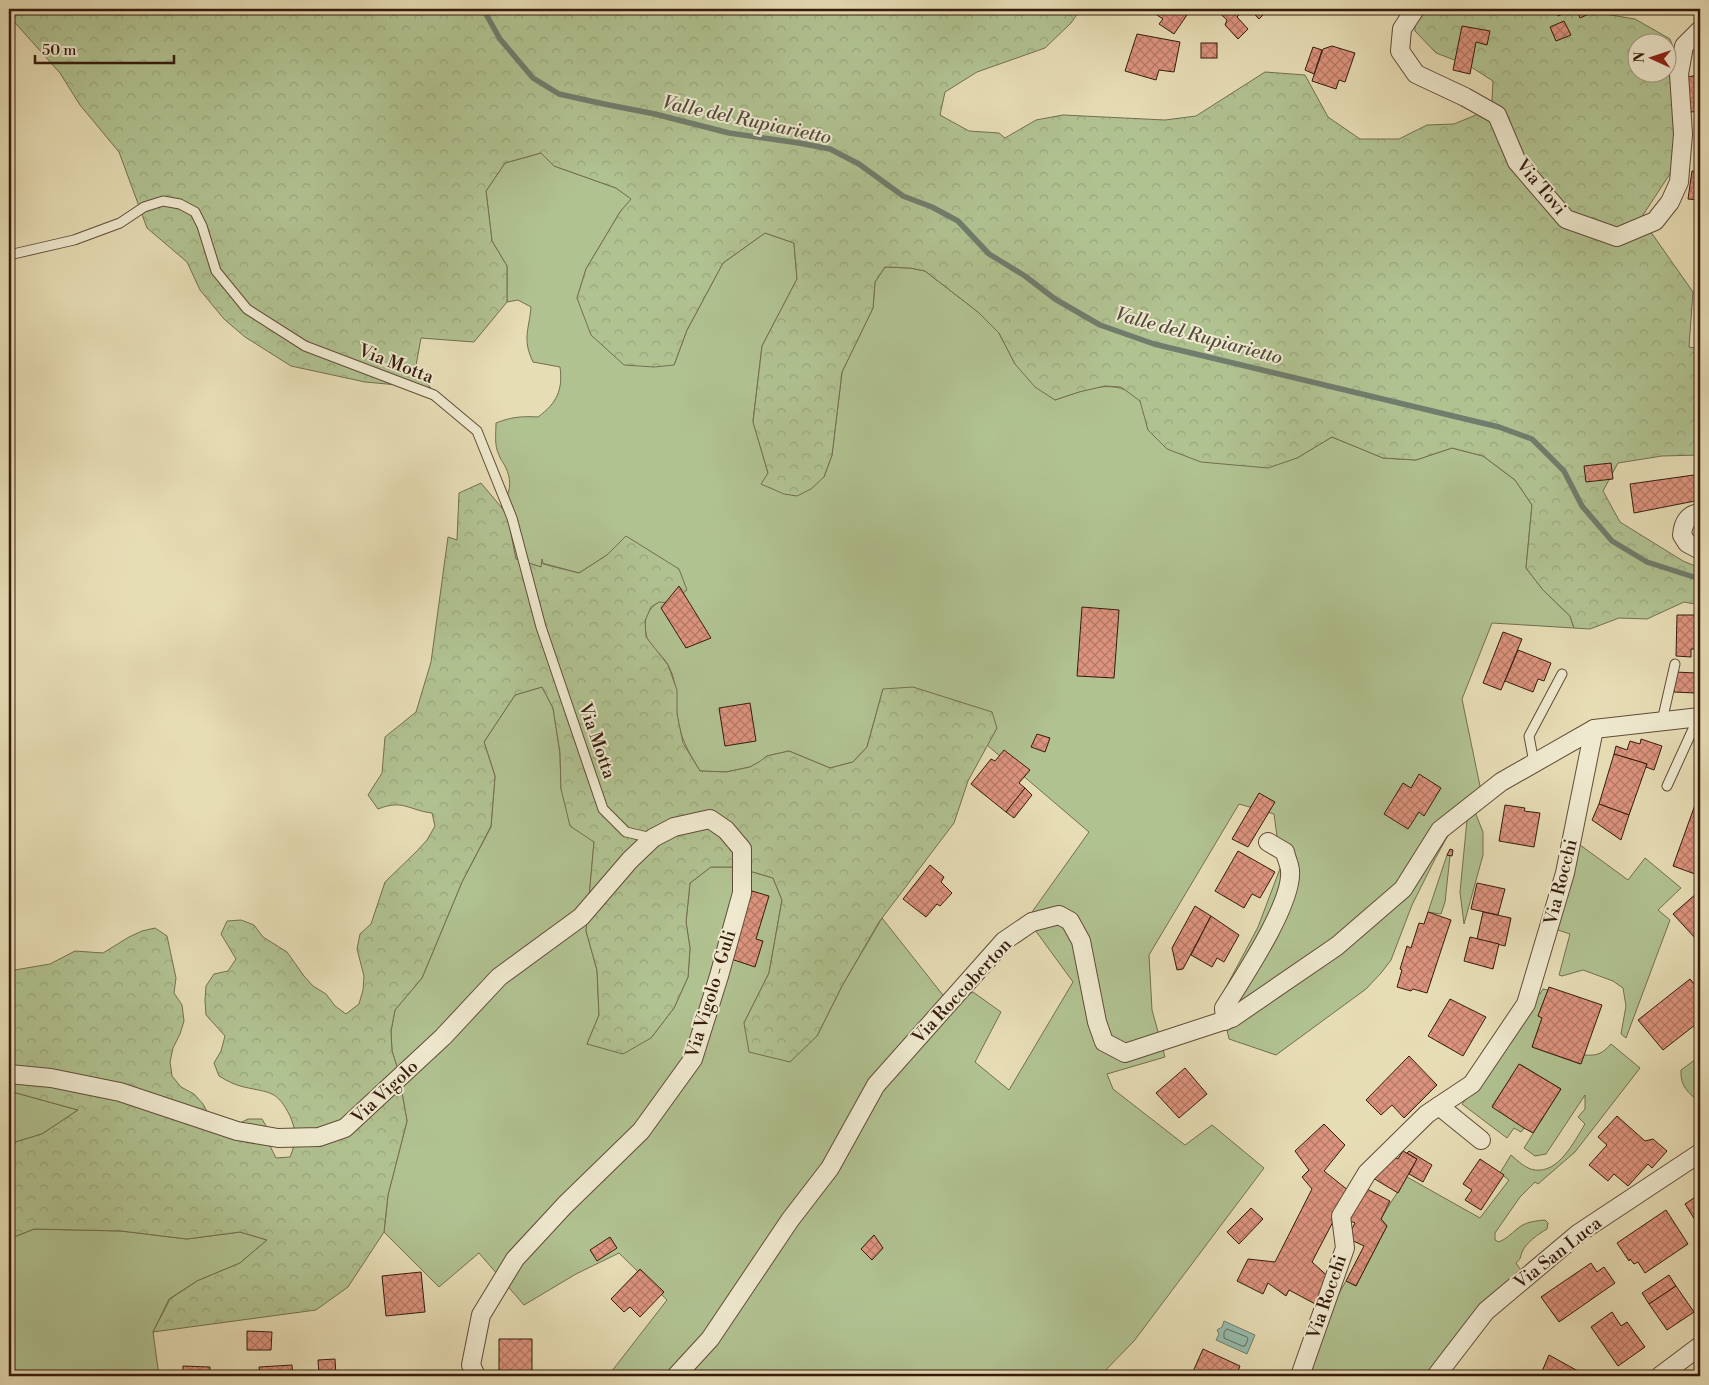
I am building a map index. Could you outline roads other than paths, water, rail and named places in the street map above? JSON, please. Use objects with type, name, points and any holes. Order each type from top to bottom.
[{"type":"street","name":"Via Tovi","points":[[1416,9],[1402,29],[1400,51],[1416,74],[1465,97],[1497,115],[1517,162],[1566,219],[1617,237],[1655,221],[1670,202],[1679,182],[1683,134],[1679,74],[1684,46],[1700,30]]},
{"type":"street","points":[[1700,513],[1694,514],[1684,522],[1682,535],[1687,543],[1700,550]]},
{"type":"street","points":[[1594,729],[1662,720],[1699,718]]},
{"type":"street","name":"Via Roccoberton","points":[[676,1376],[710,1340],[790,1220],[830,1168],[876,1085],[1004,941],[1032,922],[1059,915],[1070,921],[1081,941],[1097,1022],[1104,1042],[1125,1053],[1225,1021],[1337,946],[1404,889],[1440,830],[1500,782],[1594,729]]},
{"type":"street","name":"Via Rocchi","points":[[1300,1376],[1345,1248],[1341,1216],[1367,1173],[1427,1114],[1472,1084],[1526,1004],[1565,873],[1594,729]]},
{"type":"street","name":"Via Vigolo - Guli","points":[[476,1376],[471,1365],[481,1315],[515,1259],[565,1205],[641,1131],[694,1059],[742,894],[742,849],[726,830],[710,819],[674,827],[653,838]]},
{"type":"street","name":"Via Vigolo","points":[[9,1074],[51,1078],[120,1092],[236,1131],[278,1138],[319,1137],[345,1128],[443,1037],[499,977],[581,917],[630,860],[653,838]]},
{"type":"street","points":[[1225,1021],[1224,1008],[1269,934],[1286,894],[1290,871],[1285,852],[1268,842]]},
{"type":"street","points":[[1439,1106],[1482,1140]]},
{"type":"street","name":"Via San Luca","points":[[1436,1376],[1486,1310],[1579,1233],[1700,1153]]},
{"type":"street","points":[[1660,1376],[1700,1346]]},
{"type":"lane","name":"Via Motta","points":[[9,255],[74,240],[120,223],[144,207],[163,201],[180,204],[195,212],[202,226],[216,271],[247,309],[305,346],[434,395],[478,431],[512,518],[541,627],[603,809],[626,832],[653,838]]},
{"type":"lane","points":[[1662,720],[1675,664]]},
{"type":"lane","points":[[1534,763],[1529,736],[1562,674]]},
{"type":"lane","points":[[1667,786],[1699,718]]},
{"type":"water","points":[[1224,1321],[1255,1335],[1247,1354],[1216,1340],[1219,1334],[1217,1330],[1222,1327]]},
{"type":"waterway","name":"Valle del Rupiarietto","points":[[483,9],[500,39],[533,78],[559,94],[655,114],[729,133],[830,149],[859,164],[903,196],[932,207],[958,221],[989,254],[1025,276],[1055,299],[1100,325],[1154,344],[1499,427],[1532,439],[1564,471],[1582,506],[1612,541],[1647,562],[1700,579]]}]
